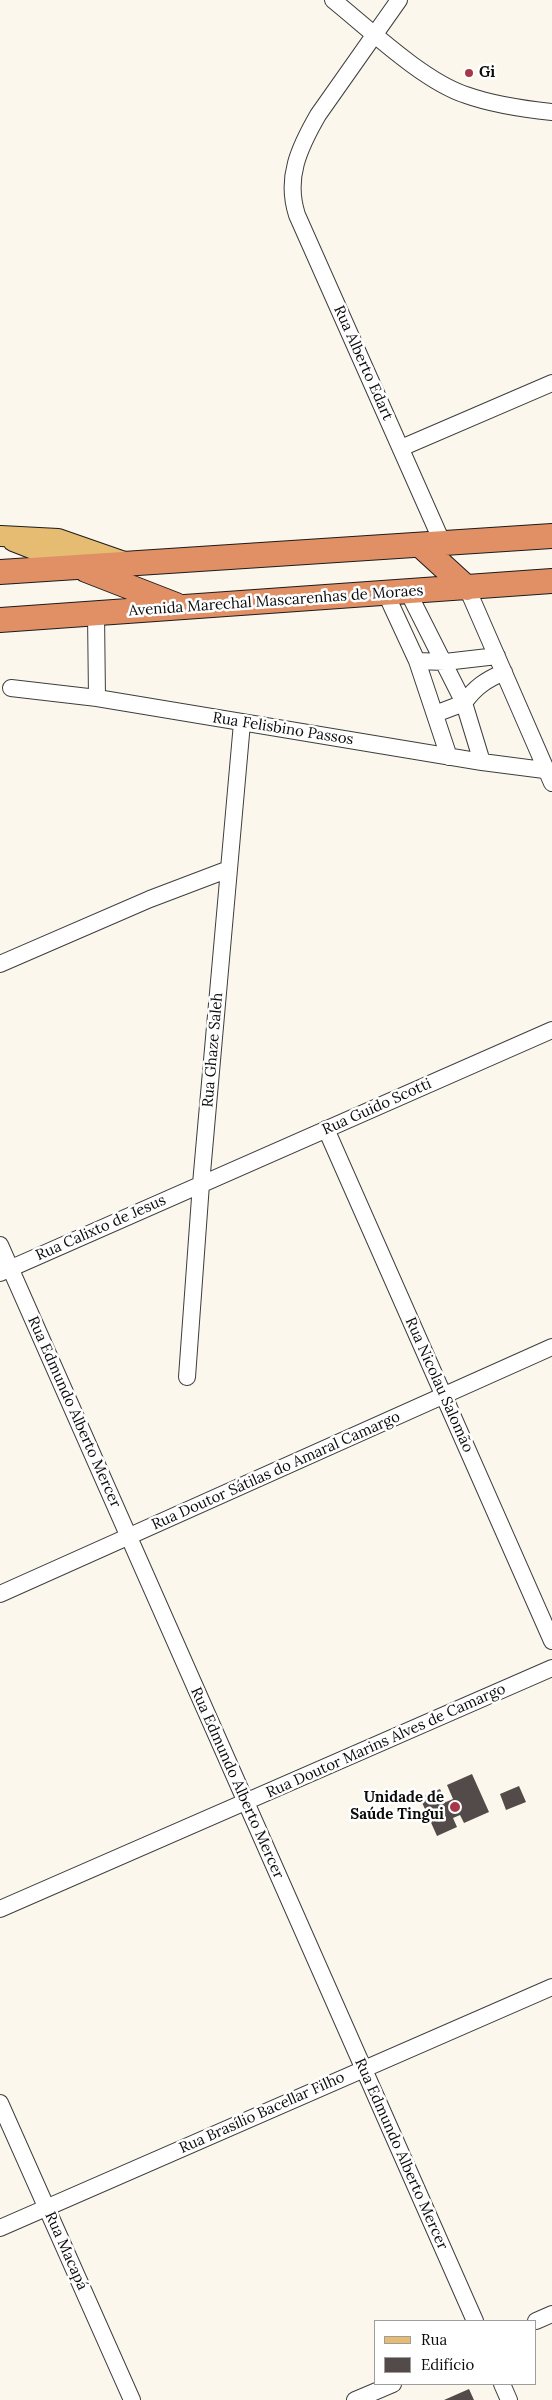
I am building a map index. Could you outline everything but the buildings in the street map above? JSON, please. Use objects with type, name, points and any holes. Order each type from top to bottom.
[{"type":"highway","points":[[0,572],[552,536]]},
{"type":"highway","points":[[420,545],[467,588]]},
{"type":"highway","points":[[80,568],[184,608]]},
{"type":"highway","name":"Avenida Marechal Mascarenhas de Moraes","points":[[0,620],[552,581]]},
{"type":"main road","points":[[0,536],[36,536],[58,539],[129,564]]},
{"type":"main road","points":[[0,536],[80,568]]},
{"type":"street","points":[[333,0],[421,70],[464,95],[489,102],[552,112]]},
{"type":"street","name":"Rua Alberto Edart","points":[[398,0],[311,127],[299,154],[292,180],[292,199],[297,216],[443,544]]},
{"type":"street","points":[[401,448],[552,383]]},
{"type":"street","points":[[467,588],[550,774]]},
{"type":"street","points":[[397,593],[417,662],[449,757]]},
{"type":"street","points":[[397,593],[444,662],[464,703],[482,762]]},
{"type":"street","points":[[96,614],[97,698]]},
{"type":"street","points":[[417,662],[444,662],[497,656]]},
{"type":"street","points":[[435,714],[464,703],[473,690],[486,680],[504,672]]},
{"type":"street","name":"Rua Felisbino Passos","points":[[10,688],[97,698],[550,774]]},
{"type":"street","name":"Rua Ghaze Saleh","points":[[187,1377],[201,1184],[242,723]]},
{"type":"street","points":[[0,964],[150,898],[230,869]]},
{"type":"street","name":"Rua Guido Scotti","points":[[201,1184],[552,1030]]},
{"type":"street","name":"Rua Nicolau Salomão","points":[[326,1129],[552,1641]]},
{"type":"street","name":"Rua Calixto de Jesus","points":[[5,1271],[201,1184]]},
{"type":"street","name":"Rua Edmundo Alberto Mercer","points":[[0,1245],[5,1271],[129,1536],[475,2320]]},
{"type":"street","name":"Rua Doutor Sátilas do Amaral Camargo","points":[[0,1594],[552,1347]]},
{"type":"street","name":"Rua Doutor Marins Alves de Camargo","points":[[0,1909],[552,1668]]},
{"type":"street","name":"Rua Brasílio Bacellar Filho","points":[[0,2228],[552,1987]]},
{"type":"street","name":"Rua Macapá","points":[[0,2103],[132,2400]]},
{"type":"street","points":[[537,2321],[552,2314]]},
{"type":"street","points":[[355,2400],[391,2385]]},
{"type":"street","points":[[502,2385],[509,2400]]},
{"type":"place","name":"Gi","points":[[469,73]]},
{"type":"place","name":"Unidade de Saúde Tingui","points":[[455,1807]]}]
